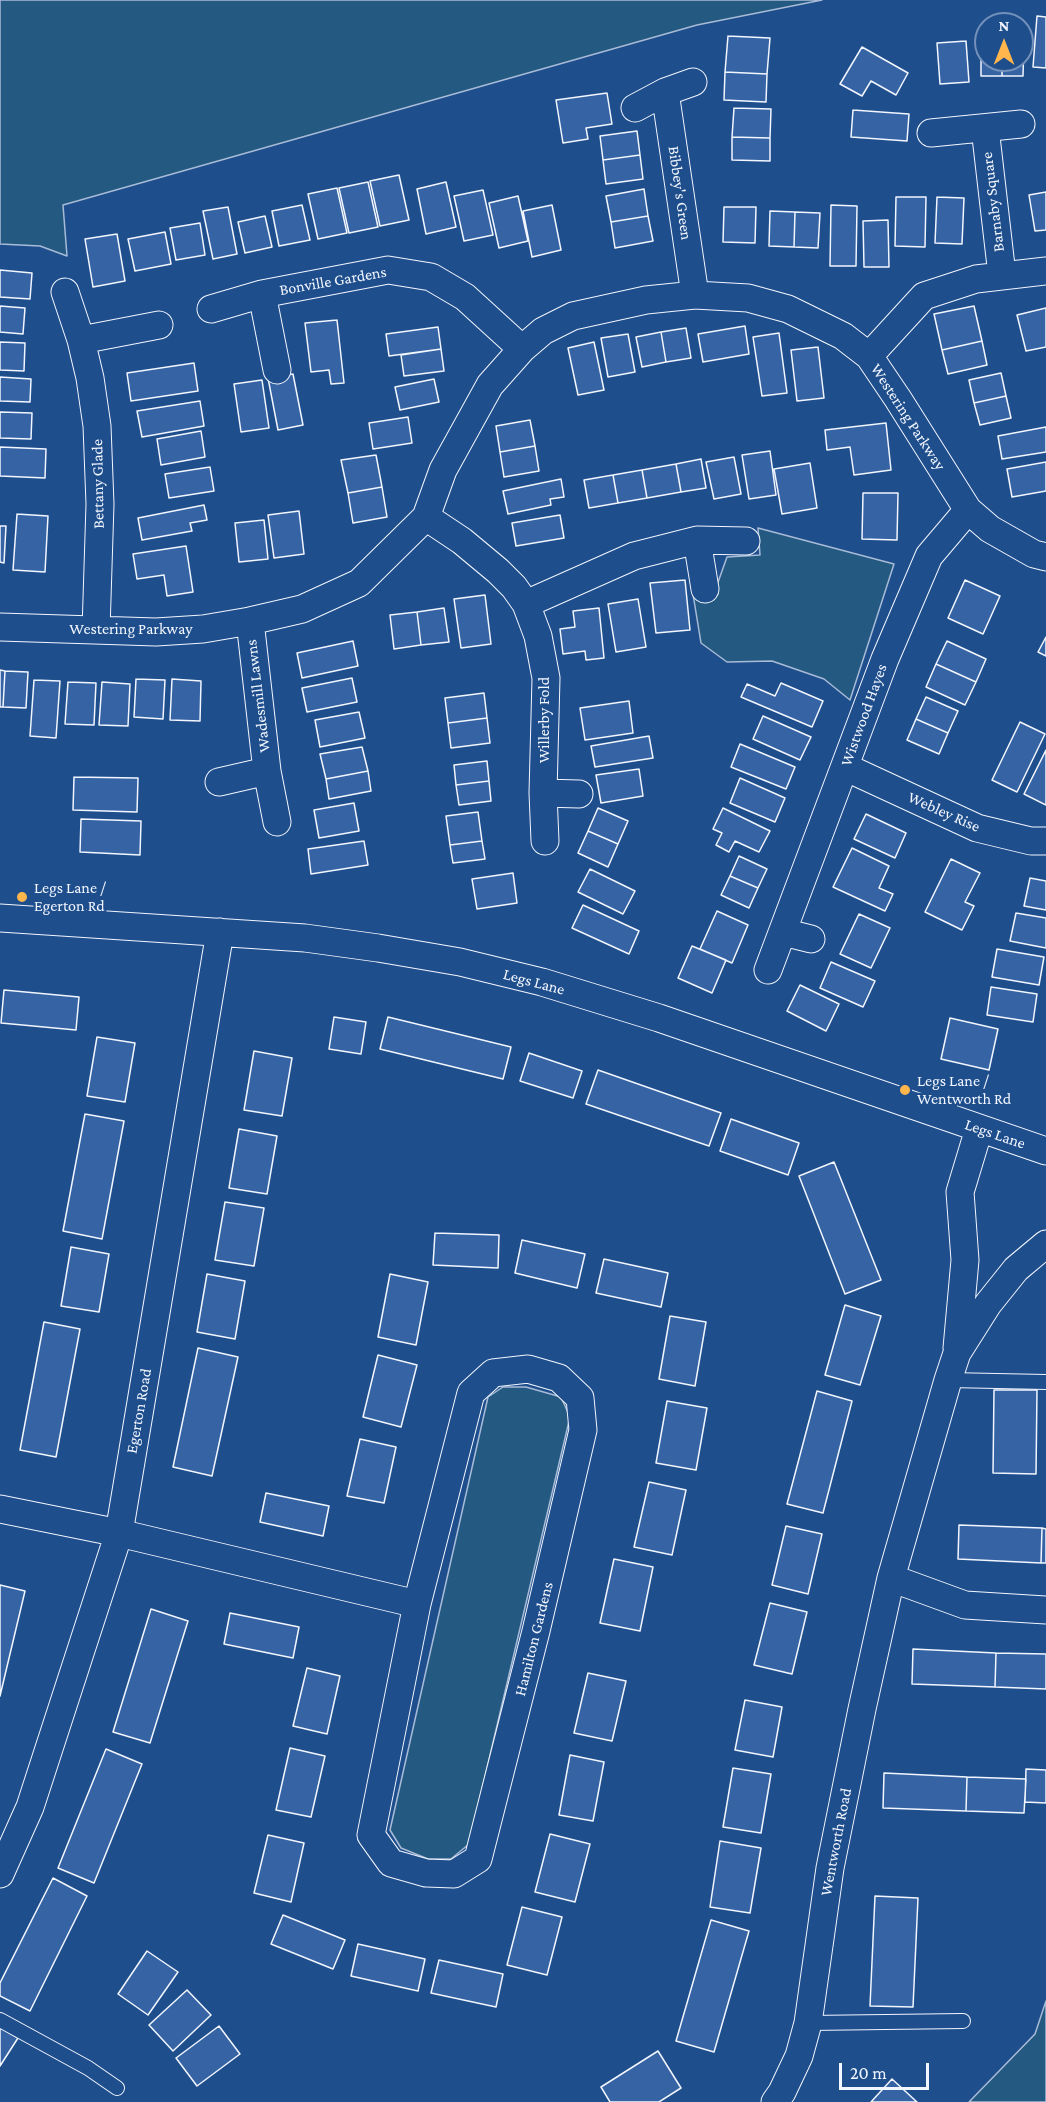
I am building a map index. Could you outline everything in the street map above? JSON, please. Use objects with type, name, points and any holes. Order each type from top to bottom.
[{"type":"street","points":[[635,108],[665,92],[693,82]]},
{"type":"street","name":"Bibbey's Green","points":[[665,92],[695,295]]},
{"type":"street","name":"Barnaby Square","points":[[931,133],[1021,124]]},
{"type":"street","name":"Barnaby Square","points":[[985,128],[1002,275]]},
{"type":"street","name":"Bonville Gardens","points":[[211,309],[262,294],[388,270],[431,277],[465,297],[522,349]]},
{"type":"street","points":[[869,356],[924,296],[976,279],[1046,272]]},
{"type":"street","name":"Bettany Glade","points":[[65,292],[81,340],[98,426],[100,504],[96,630]]},
{"type":"street","name":"Bonville Gardens","points":[[262,294],[277,370]]},
{"type":"street","name":"Westering Parkway","points":[[0,627],[156,632],[203,629],[302,609],[359,583],[426,517],[443,470],[490,385],[522,349],[543,331],[573,316],[645,300],[695,295],[748,298],[788,309],[843,336],[869,356],[968,510],[990,529],[1034,554],[1046,557]]},
{"type":"street","points":[[81,340],[159,325]]},
{"type":"street","name":"Wistwood Hayes","points":[[768,970],[885,659],[929,556],[968,510]]},
{"type":"street","name":"Willerby Fold","points":[[426,517],[462,541],[514,587],[526,604],[538,636],[546,678],[543,793],[545,841]]},
{"type":"street","points":[[697,540],[705,589]]},
{"type":"street","points":[[526,604],[634,556],[697,540],[746,541]]},
{"type":"street","name":"Wadesmill Lawns","points":[[250,621],[267,771],[277,822]]},
{"type":"street","name":"Webley Rise","points":[[845,767],[977,828],[1031,841],[1046,841]]},
{"type":"street","name":"Wadesmill Lawns","points":[[219,783],[267,771]]},
{"type":"street","points":[[543,793],[579,794]]},
{"type":"street","name":"Legs Lane","points":[[0,918],[305,938],[460,962],[542,982],[659,1018],[1046,1151]]},
{"type":"street","name":"Egerton Road","points":[[0,1874],[30,1807],[119,1533],[220,932]]},
{"type":"street","points":[[783,932],[811,939]]},
{"type":"street","name":"Wentworth Road","points":[[775,2102],[799,2056],[808,2023],[830,1869],[891,1578],[957,1353],[965,1260],[960,1192],[979,1129]]},
{"type":"street","name":"Wentworth Road","points":[[957,1353],[988,1304],[1016,1269],[1046,1244]]},
{"type":"street","name":"Hamilton Gardens","points":[[528,1369],[559,1378],[580,1398],[583,1430],[536,1631],[478,1859],[454,1874],[426,1873],[391,1863],[370,1835],[417,1604],[471,1393],[493,1372],[528,1369]]},
{"type":"street","points":[[0,1509],[119,1533],[417,1604]]},
{"type":"street","points":[[891,1578],[965,1605],[1046,1610]]},
{"type":"lane","points":[[948,1380],[1046,1382]]},
{"type":"lane","points":[[0,2020],[88,2068],[117,2088]]},
{"type":"lane","points":[[808,2023],[963,2021]]},
{"type":"shaded area","points":[[0,0],[822,0],[697,25],[63,205],[67,256],[40,246],[0,244]]},
{"type":"shaded area","points":[[758,528],[894,564],[850,700],[824,679],[772,661],[727,662],[701,643],[692,588],[717,585],[727,557],[760,555]]},
{"type":"shaded area","points":[[503,1387],[526,1387],[561,1397],[570,1417],[469,1844],[451,1859],[428,1859],[401,1848],[390,1830],[488,1397]]},
{"type":"shaded area","points":[[1046,2001],[1046,2102],[969,2102],[1035,2034]]},
{"type":"building","points":[[1037,16],[1046,17],[1046,68],[1034,67]]},
{"type":"building","points":[[728,36],[770,38],[767,74],[725,72]]},
{"type":"building","points":[[966,41],[969,82],[940,84],[937,43]]},
{"type":"building","points":[[862,47],[908,73],[896,95],[871,81],[862,96],[840,84]]},
{"type":"building","points":[[725,72],[767,74],[766,102],[724,100]]},
{"type":"building","points":[[981,72],[1002,72],[1002,76],[981,76]]},
{"type":"building","points":[[1002,72],[1023,72],[1023,76],[1002,76]]},
{"type":"building","points":[[607,93],[612,124],[586,128],[588,139],[563,143],[556,100]]},
{"type":"building","points":[[734,108],[771,109],[770,138],[732,137]]},
{"type":"building","points":[[853,110],[909,114],[907,141],[851,137]]},
{"type":"building","points":[[637,131],[640,155],[603,160],[600,136]]},
{"type":"building","points":[[732,137],[770,138],[770,161],[732,160]]},
{"type":"building","points":[[640,155],[643,179],[606,184],[603,160]]},
{"type":"building","points":[[399,175],[409,220],[380,226],[370,181]]},
{"type":"building","points":[[368,182],[378,227],[349,233],[339,188]]},
{"type":"building","points":[[446,182],[456,227],[426,234],[417,189]]},
{"type":"building","points":[[337,188],[347,233],[318,239],[308,194]]},
{"type":"building","points":[[644,189],[648,216],[611,222],[606,196]]},
{"type":"building","points":[[483,190],[493,235],[464,241],[454,196]]},
{"type":"building","points":[[1046,192],[1046,230],[1035,231],[1029,195]]},
{"type":"building","points":[[518,196],[528,241],[499,248],[489,203]]},
{"type":"building","points":[[896,197],[926,197],[925,247],[895,246]]},
{"type":"building","points":[[937,197],[964,198],[962,244],[935,243]]},
{"type":"building","points":[[302,205],[310,240],[279,246],[272,211]]},
{"type":"building","points":[[552,205],[561,250],[532,257],[523,211]]},
{"type":"building","points":[[831,205],[857,206],[856,266],[830,266]]},
{"type":"building","points":[[228,207],[237,254],[213,259],[203,211]]},
{"type":"building","points":[[724,207],[756,207],[755,243],[723,242]]},
{"type":"building","points":[[770,211],[795,212],[794,247],[769,246]]},
{"type":"building","points":[[795,212],[820,213],[818,248],[794,247]]},
{"type":"building","points":[[265,216],[272,247],[245,253],[238,222]]},
{"type":"building","points":[[648,216],[653,241],[615,248],[611,222]]},
{"type":"building","points":[[888,220],[889,267],[864,267],[863,221]]},
{"type":"building","points":[[200,223],[205,255],[176,260],[170,228]]},
{"type":"building","points":[[165,232],[171,264],[135,271],[128,239]]},
{"type":"building","points":[[117,234],[125,281],[93,287],[85,239]]},
{"type":"building","points":[[0,270],[32,273],[30,299],[0,297]]},
{"type":"building","points":[[0,306],[25,308],[23,334],[0,332]]},
{"type":"building","points":[[974,306],[982,341],[942,350],[934,314]]},
{"type":"building","points":[[1046,308],[1046,347],[1026,351],[1017,315]]},
{"type":"building","points":[[337,320],[344,383],[331,384],[329,370],[311,372],[305,323]]},
{"type":"building","points":[[745,326],[749,354],[703,362],[698,334]]},
{"type":"building","points":[[438,327],[441,349],[389,356],[386,334]]},
{"type":"building","points":[[686,328],[691,358],[666,362],[661,332]]},
{"type":"building","points":[[661,332],[666,362],[642,367],[636,337]]},
{"type":"building","points":[[779,333],[787,393],[762,396],[753,337]]},
{"type":"building","points":[[628,334],[635,372],[608,377],[601,338]]},
{"type":"building","points":[[982,341],[987,365],[948,374],[942,350]]},
{"type":"building","points":[[0,342],[25,343],[24,371],[0,370]]},
{"type":"building","points":[[594,342],[604,390],[578,395],[568,348]]},
{"type":"building","points":[[818,347],[824,398],[797,401],[791,350]]},
{"type":"building","points":[[441,349],[444,371],[404,376],[401,355]]},
{"type":"building","points":[[194,363],[198,391],[131,401],[127,373]]},
{"type":"building","points":[[1001,373],[1006,396],[974,403],[969,380]]},
{"type":"building","points":[[293,374],[303,425],[278,430],[268,378]]},
{"type":"building","points":[[0,377],[31,379],[30,402],[0,401]]},
{"type":"building","points":[[434,379],[439,402],[400,410],[395,387]]},
{"type":"building","points":[[262,380],[269,428],[241,432],[234,384]]},
{"type":"building","points":[[1006,396],[1011,418],[980,425],[974,403]]},
{"type":"building","points":[[200,401],[204,426],[142,437],[137,411]]},
{"type":"building","points":[[0,412],[32,413],[31,439],[0,438]]},
{"type":"building","points":[[408,417],[412,443],[373,449],[369,423]]},
{"type":"building","points":[[530,420],[535,446],[500,452],[496,426]]},
{"type":"building","points":[[886,423],[891,470],[854,475],[850,447],[827,450],[825,430]]},
{"type":"building","points":[[1046,427],[1046,452],[1002,459],[998,436]]},
{"type":"building","points":[[201,431],[205,457],[161,465],[157,439]]},
{"type":"building","points":[[535,446],[539,471],[504,477],[500,452]]},
{"type":"building","points":[[0,447],[46,449],[45,478],[0,476]]},
{"type":"building","points":[[770,451],[776,495],[749,499],[742,455]]},
{"type":"building","points":[[376,455],[382,487],[348,493],[341,460]]},
{"type":"building","points":[[734,457],[741,494],[714,499],[706,462]]},
{"type":"building","points":[[701,459],[706,488],[681,492],[676,464]]},
{"type":"building","points":[[1046,462],[1046,491],[1012,497],[1007,469]]},
{"type":"building","points":[[810,463],[817,508],[782,514],[774,469]]},
{"type":"building","points":[[676,464],[681,492],[647,498],[642,470]]},
{"type":"building","points":[[210,467],[214,491],[169,498],[165,474]]},
{"type":"building","points":[[642,470],[647,498],[618,503],[613,475]]},
{"type":"building","points":[[613,475],[618,503],[589,508],[584,480]]},
{"type":"building","points":[[561,479],[564,497],[550,499],[551,505],[508,514],[503,491]]},
{"type":"building","points":[[382,487],[387,517],[353,523],[348,493]]},
{"type":"building","points":[[863,493],[898,493],[897,540],[862,539]]},
{"type":"building","points":[[204,505],[207,520],[190,523],[192,531],[142,540],[138,518]]},
{"type":"building","points":[[299,511],[304,554],[274,558],[268,515]]},
{"type":"building","points":[[17,514],[48,516],[45,572],[13,570]]},
{"type":"building","points":[[560,515],[564,538],[516,546],[512,523]]},
{"type":"building","points":[[264,520],[268,559],[239,562],[235,523]]},
{"type":"building","points":[[0,526],[6,526],[4,563],[0,562]]},
{"type":"building","points":[[186,546],[193,592],[167,596],[164,575],[137,579],[133,554]]},
{"type":"building","points":[[685,580],[690,630],[656,633],[650,583]]},
{"type":"building","points":[[965,580],[1000,596],[983,634],[948,618]]},
{"type":"building","points":[[485,595],[491,644],[461,648],[454,599]]},
{"type":"building","points":[[638,599],[646,647],[616,652],[608,604]]},
{"type":"building","points":[[444,608],[449,642],[421,645],[417,612]]},
{"type":"building","points":[[599,608],[604,658],[586,660],[585,651],[563,654],[560,629],[575,627],[573,611]]},
{"type":"building","points":[[417,612],[421,645],[394,649],[390,615]]},
{"type":"building","points":[[1046,637],[1046,656],[1038,652]]},
{"type":"building","points":[[353,641],[358,666],[302,678],[297,653]]},
{"type":"building","points":[[947,641],[986,659],[976,682],[936,664]]},
{"type":"building","points":[[936,664],[976,682],[965,705],[926,687]]},
{"type":"building","points":[[0,670],[5,671],[3,707],[0,707]]},
{"type":"building","points":[[5,671],[28,672],[26,708],[3,707]]},
{"type":"building","points":[[352,678],[357,702],[307,712],[302,688]]},
{"type":"building","points":[[136,679],[165,680],[163,719],[134,717]]},
{"type":"building","points":[[172,679],[201,681],[200,721],[170,720]]},
{"type":"building","points":[[34,680],[60,681],[56,738],[30,736]]},
{"type":"building","points":[[68,682],[96,683],[94,725],[65,724]]},
{"type":"building","points":[[102,682],[130,684],[128,726],[99,725]]},
{"type":"building","points":[[781,683],[823,701],[812,727],[741,697],[747,684],[775,696]]},
{"type":"building","points":[[484,693],[487,718],[448,723],[445,698]]},
{"type":"building","points":[[926,697],[958,711],[948,733],[916,719]]},
{"type":"building","points":[[629,701],[633,733],[585,740],[580,708]]},
{"type":"building","points":[[359,712],[365,738],[320,747],[315,720]]},
{"type":"building","points":[[763,716],[811,737],[800,760],[753,739]]},
{"type":"building","points":[[487,718],[490,743],[451,748],[448,723]]},
{"type":"building","points":[[916,719],[948,733],[939,754],[907,740]]},
{"type":"building","points":[[1020,722],[1045,734],[1017,792],[992,780]]},
{"type":"building","points":[[649,736],[653,758],[595,767],[591,746]]},
{"type":"building","points":[[740,744],[795,767],[786,789],[731,767]]},
{"type":"building","points":[[362,747],[368,771],[326,779],[320,754]]},
{"type":"building","points":[[1046,750],[1046,805],[1024,794]]},
{"type":"building","points":[[487,761],[489,781],[456,785],[454,765]]},
{"type":"building","points":[[639,769],[643,796],[601,803],[596,775]]},
{"type":"building","points":[[368,771],[371,791],[329,799],[326,779]]},
{"type":"building","points":[[74,777],[138,778],[137,812],[73,810]]},
{"type":"building","points":[[740,778],[785,798],[775,822],[730,803]]},
{"type":"building","points":[[489,781],[491,801],[459,805],[456,785]]},
{"type":"building","points":[[354,803],[359,831],[319,838],[314,810]]},
{"type":"building","points":[[598,808],[628,821],[618,844],[588,831]]},
{"type":"building","points":[[723,808],[770,831],[759,852],[735,841],[729,852],[716,845],[722,833],[713,829]]},
{"type":"building","points":[[478,812],[482,841],[450,845],[446,816]]},
{"type":"building","points":[[866,814],[906,833],[895,858],[854,839]]},
{"type":"building","points":[[81,819],[141,821],[140,855],[80,852]]},
{"type":"building","points":[[588,831],[618,844],[608,867],[578,853]]},
{"type":"building","points":[[364,841],[368,865],[311,874],[308,849]]},
{"type":"building","points":[[482,841],[485,859],[453,863],[450,845]]},
{"type":"building","points":[[852,848],[889,866],[879,888],[893,894],[885,911],[833,887]]},
{"type":"building","points":[[739,856],[767,869],[758,888],[730,876]]},
{"type":"building","points":[[951,859],[980,873],[965,902],[974,906],[962,930],[925,912]]},
{"type":"building","points":[[590,869],[635,891],[623,914],[578,892]]},
{"type":"building","points":[[513,873],[517,903],[477,909],[472,879]]},
{"type":"building","points":[[730,876],[758,888],[749,908],[721,895]]},
{"type":"building","points":[[1030,878],[1046,881],[1046,910],[1024,906]]},
{"type":"building","points":[[583,905],[639,931],[629,954],[572,928]]},
{"type":"building","points":[[717,911],[748,925],[732,963],[700,949]]},
{"type":"building","points":[[1016,913],[1046,918],[1046,948],[1010,941]]},
{"type":"building","points":[[859,914],[890,928],[871,968],[840,954]]},
{"type":"building","points":[[692,946],[726,960],[712,993],[678,978]]},
{"type":"building","points":[[997,949],[1044,957],[1039,985],[992,977]]},
{"type":"building","points":[[831,962],[875,981],[863,1007],[820,988]]},
{"type":"building","points":[[800,985],[839,1004],[826,1031],[787,1011]]},
{"type":"building","points":[[991,987],[1037,994],[1033,1022],[987,1015]]},
{"type":"building","points":[[4,990],[79,997],[76,1030],[1,1023]]},
{"type":"building","points":[[334,1017],[366,1022],[361,1054],[329,1049]]},
{"type":"building","points":[[388,1017],[511,1047],[503,1079],[380,1049]]},
{"type":"building","points":[[950,1018],[998,1029],[989,1070],[941,1059]]},
{"type":"building","points":[[97,1037],[135,1043],[125,1102],[87,1096]]},
{"type":"building","points":[[254,1051],[292,1058],[282,1116],[244,1110]]},
{"type":"building","points":[[529,1053],[582,1071],[573,1098],[520,1081]]},
{"type":"building","points":[[598,1070],[721,1113],[709,1146],[586,1104]]},
{"type":"building","points":[[85,1114],[124,1121],[102,1239],[63,1231]]},
{"type":"building","points":[[731,1119],[799,1143],[788,1175],[720,1151]]},
{"type":"building","points":[[239,1129],[277,1136],[267,1194],[229,1188]]},
{"type":"building","points":[[834,1162],[881,1280],[845,1294],[799,1176]]},
{"type":"building","points":[[225,1202],[264,1208],[254,1266],[215,1260]]},
{"type":"building","points":[[435,1233],[499,1235],[498,1268],[433,1265]]},
{"type":"building","points":[[522,1240],[585,1254],[577,1288],[515,1273]]},
{"type":"building","points":[[71,1247],[109,1254],[99,1312],[61,1306]]},
{"type":"building","points":[[604,1259],[668,1273],[661,1307],[596,1293]]},
{"type":"building","points":[[207,1274],[245,1281],[235,1339],[197,1332]]},
{"type":"building","points":[[390,1274],[428,1282],[416,1345],[378,1337]]},
{"type":"building","points":[[845,1305],[881,1316],[860,1385],[825,1375]]},
{"type":"building","points":[[670,1316],[706,1322],[695,1386],[659,1379]]},
{"type":"building","points":[[44,1322],[80,1329],[56,1457],[20,1450]]},
{"type":"building","points":[[198,1348],[238,1357],[212,1476],[173,1467]]},
{"type":"building","points":[[378,1355],[417,1365],[401,1427],[363,1417]]},
{"type":"building","points":[[994,1390],[1037,1390],[1036,1474],[993,1473]]},
{"type":"building","points":[[817,1391],[852,1401],[823,1513],[787,1504]]},
{"type":"building","points":[[667,1401],[707,1408],[696,1470],[656,1463]]},
{"type":"building","points":[[360,1439],[396,1447],[384,1503],[347,1496]]},
{"type":"building","points":[[649,1482],[686,1490],[672,1555],[634,1547]]},
{"type":"building","points":[[266,1493],[329,1506],[323,1536],[260,1522]]},
{"type":"building","points":[[959,1525],[1042,1528],[1041,1563],[958,1559]]},
{"type":"building","points":[[786,1526],[822,1534],[808,1594],[772,1585]]},
{"type":"building","points":[[1042,1528],[1046,1529],[1046,1563],[1041,1563]]},
{"type":"building","points":[[614,1559],[653,1567],[640,1631],[600,1623]]},
{"type":"building","points":[[0,1585],[25,1591],[0,1696]]},
{"type":"building","points":[[770,1603],[807,1612],[792,1674],[754,1665]]},
{"type":"building","points":[[151,1609],[188,1621],[150,1743],[113,1732]]},
{"type":"building","points":[[230,1613],[299,1627],[293,1658],[224,1644]]},
{"type":"building","points":[[913,1649],[996,1653],[995,1687],[912,1684]]},
{"type":"building","points":[[996,1653],[1046,1654],[1046,1689],[995,1687]]},
{"type":"building","points":[[307,1668],[340,1676],[327,1734],[293,1726]]},
{"type":"building","points":[[588,1673],[626,1681],[612,1741],[574,1733]]},
{"type":"building","points":[[745,1700],[782,1707],[773,1757],[735,1750]]},
{"type":"building","points":[[290,1748],[325,1756],[311,1817],[276,1810]]},
{"type":"building","points":[[106,1749],[142,1764],[94,1883],[58,1868]]},
{"type":"building","points":[[570,1755],[604,1762],[593,1821],[559,1815]]},
{"type":"building","points":[[733,1768],[771,1774],[761,1833],[723,1827]]},
{"type":"building","points":[[1026,1769],[1046,1770],[1046,1803],[1025,1802]]},
{"type":"building","points":[[884,1773],[967,1777],[966,1811],[883,1808]]},
{"type":"building","points":[[967,1777],[1026,1779],[1024,1813],[966,1811]]},
{"type":"building","points":[[550,1834],[590,1844],[575,1902],[535,1892]]},
{"type":"building","points":[[268,1835],[304,1843],[291,1902],[254,1893]]},
{"type":"building","points":[[720,1841],[761,1848],[750,1913],[710,1907]]},
{"type":"building","points":[[53,1878],[87,1896],[30,2011],[0,1996],[0,1983]]},
{"type":"building","points":[[875,1896],[918,1898],[913,2007],[870,2006]]},
{"type":"building","points":[[522,1907],[562,1917],[547,1975],[507,1965]]},
{"type":"building","points":[[283,1915],[345,1940],[333,1969],[271,1944]]},
{"type":"building","points":[[711,1920],[749,1931],[714,2052],[676,2041]]},
{"type":"building","points":[[358,1944],[425,1959],[418,1991],[351,1976]]},
{"type":"building","points":[[147,1951],[178,1972],[148,2015],[118,1994]]},
{"type":"building","points":[[439,1960],[503,1974],[496,2007],[431,1993]]},
{"type":"building","points":[[187,1990],[211,2015],[173,2051],[149,2025]]},
{"type":"building","points":[[219,2026],[240,2054],[197,2086],[176,2058]]},
{"type":"building","points":[[0,2027],[18,2038],[0,2066]]},
{"type":"building","points":[[658,2051],[681,2088],[659,2102],[610,2102],[601,2087]]},
{"type":"building","points":[[892,2079],[917,2102],[871,2102]]},
{"type":"place","name":"Legs Lane / Egerton Rd","points":[[22,897]]},
{"type":"place","name":"Legs Lane / Wentworth Rd","points":[[905,1090]]}]
